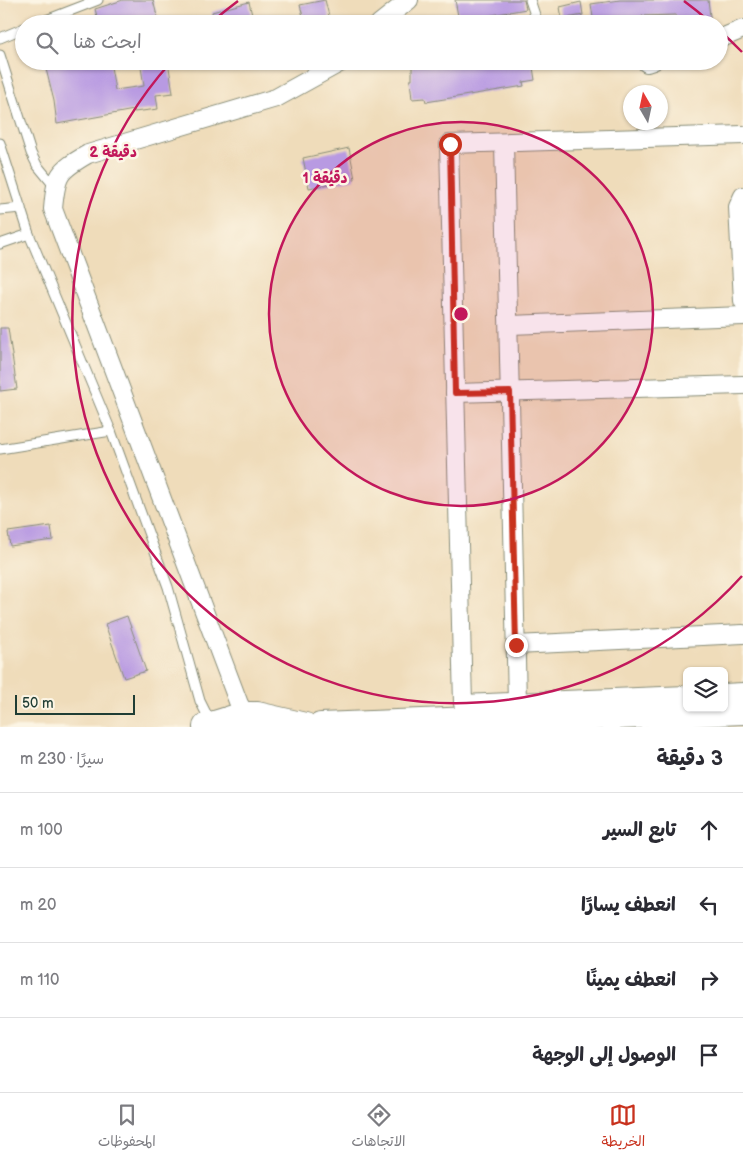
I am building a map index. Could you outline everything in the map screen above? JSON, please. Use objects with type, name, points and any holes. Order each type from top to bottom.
[{"type":"highway","points":[[321,727],[743,710]]},
{"type":"highway","points":[[239,722],[305,727]]},
{"type":"street","points":[[390,15],[409,0]]},
{"type":"street","points":[[728,35],[743,28]]},
{"type":"street","points":[[239,722],[239,704],[53,209],[55,187],[64,168],[88,154],[276,98],[327,70]]},
{"type":"street","points":[[683,695],[463,704],[450,144],[743,135]]},
{"type":"street","points":[[504,143],[510,325],[517,702]]},
{"type":"street","points":[[743,196],[738,206],[743,301]]},
{"type":"street","points":[[510,325],[743,316]]},
{"type":"street","points":[[455,393],[743,385]]},
{"type":"street","points":[[516,645],[743,634]]},
{"type":"street","points":[[728,693],[743,692]]},
{"type":"lane","points":[[59,15],[98,0]]},
{"type":"lane","points":[[530,0],[535,15]]},
{"type":"lane","points":[[0,38],[15,32]]},
{"type":"lane","points":[[0,55],[31,153],[37,165],[55,187]]},
{"type":"lane","points":[[0,143],[29,234],[111,431],[168,587],[200,701],[239,722]]},
{"type":"lane","points":[[0,210],[21,208]]},
{"type":"lane","points":[[0,244],[29,234]]},
{"type":"lane","points":[[0,449],[111,431]]},
{"type":"building","points":[[123,0],[153,0],[157,15],[97,15],[95,9]]},
{"type":"building","points":[[325,0],[329,15],[303,15],[300,5]]},
{"type":"building","points":[[455,0],[524,0],[526,9],[492,15],[458,15]]},
{"type":"building","points":[[620,0],[708,0],[710,15],[593,15],[591,4]]},
{"type":"building","points":[[249,2],[252,15],[212,15],[212,12]]},
{"type":"building","points":[[581,2],[583,15],[561,15],[560,7]]},
{"type":"building","points":[[46,70],[112,70],[115,90],[144,86],[141,70],[169,70],[173,93],[156,95],[158,109],[134,112],[134,110],[57,124],[54,101]]},
{"type":"building","points":[[412,70],[533,70],[535,80],[523,82],[524,86],[426,102],[425,98],[412,99],[410,80],[412,80]]},
{"type":"building","points":[[349,148],[355,179],[309,188],[303,158]]},
{"type":"building","points":[[0,328],[8,328],[17,389],[0,391]]},
{"type":"building","points":[[51,526],[53,540],[10,546],[8,532]]},
{"type":"building","points":[[127,616],[146,671],[124,678],[105,624]]},
{"type":"route","points":[[450,144],[455,393],[510,392],[516,645]]}]
